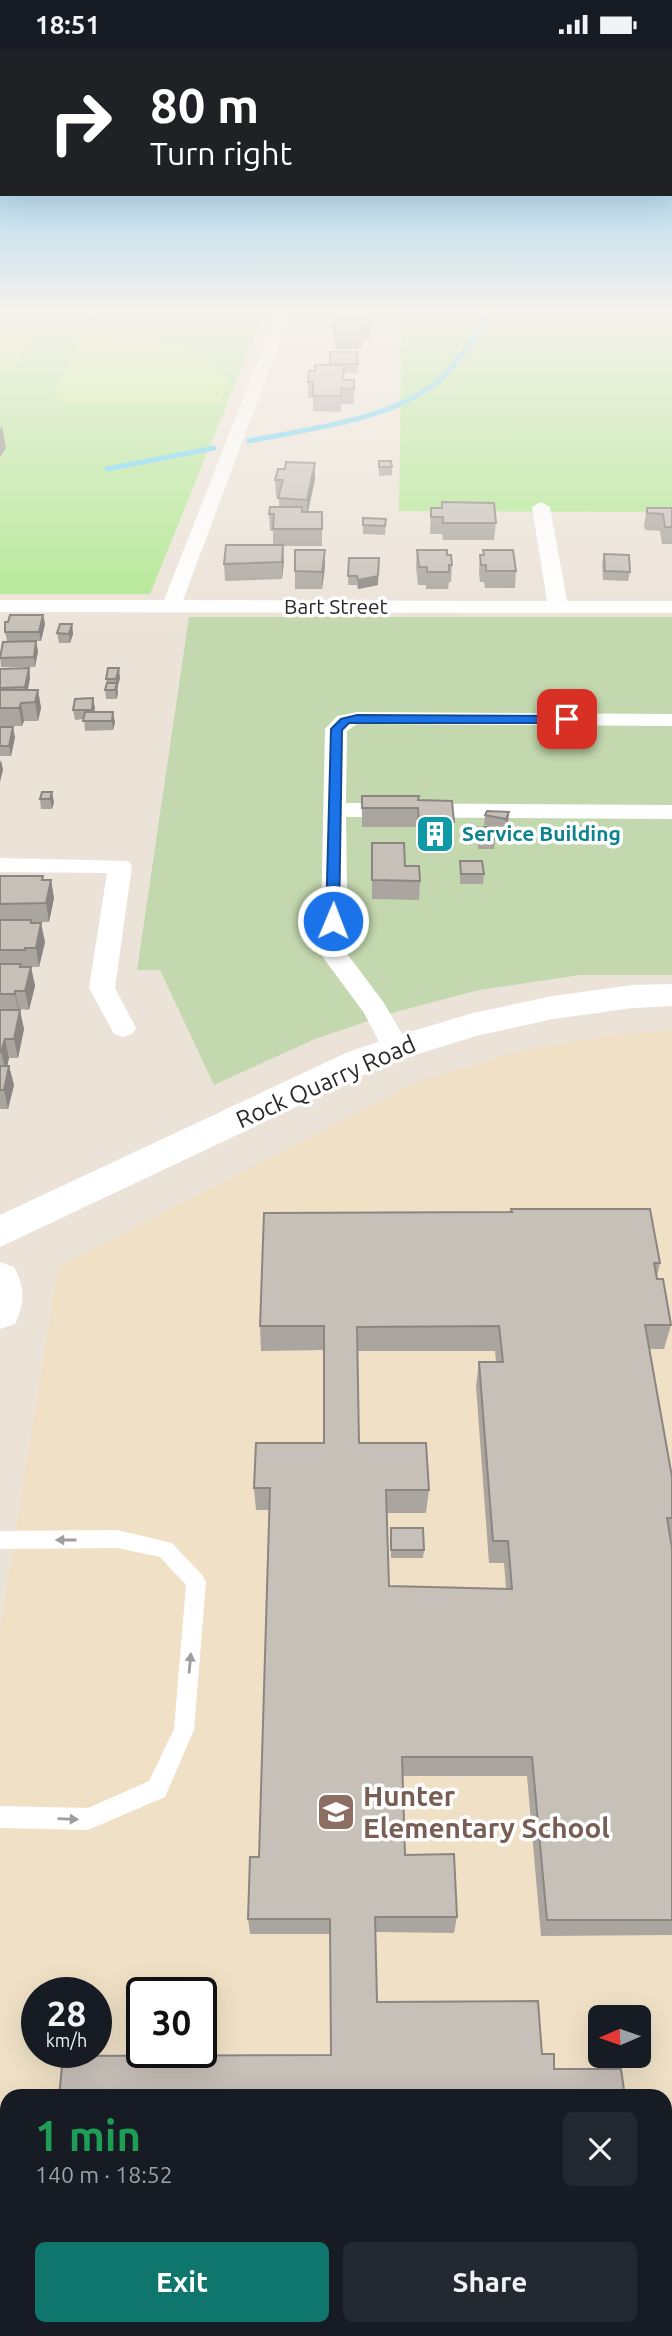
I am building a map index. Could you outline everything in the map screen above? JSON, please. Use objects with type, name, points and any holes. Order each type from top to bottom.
[{"type":"main road","name":"Rock Quarry Road","points":[[0,1232],[359,1062],[396,1048],[488,1021],[589,1003],[672,995]]},
{"type":"main road","points":[[0,1278],[4,1287],[0,1312]]},
{"type":"street","points":[[171,606],[243,419]]},
{"type":"street","points":[[541,507],[558,607]]},
{"type":"street","name":"Bart Street","points":[[0,606],[672,607]]},
{"type":"street","points":[[396,1048],[375,1009],[335,956],[333,921],[337,729],[345,721],[357,718],[672,720]]},
{"type":"street","points":[[335,810],[672,812]]},
{"type":"street","points":[[0,865],[120,866],[102,988],[123,1028]]},
{"type":"lane","points":[[0,1540],[117,1539],[165,1549],[196,1582],[184,1730],[157,1789],[88,1819],[0,1817]]},
{"type":"shaded area","name":"Hunter Elementary School","points":[[672,1030],[672,2089],[0,2089],[0,1630],[58,1267],[417,1082],[520,1051],[612,1035]]},
{"type":"green space","points":[[0,419],[221,419],[150,594],[0,594]]},
{"type":"green space","points":[[400,419],[672,419],[672,512],[399,511]]},
{"type":"green space","points":[[189,617],[672,617],[672,975],[580,975],[479,990],[395,1012],[315,1039],[214,1085],[160,970],[137,970]]},
{"type":"building","points":[[379,461],[391,461],[392,467],[379,467]]},
{"type":"building","points":[[286,462],[315,463],[307,500],[278,498],[283,480],[275,480],[278,469],[285,469]]},
{"type":"building","points":[[442,502],[494,503],[496,523],[443,523],[443,517],[431,517],[431,508],[442,508]]},
{"type":"building","points":[[270,507],[302,507],[302,512],[322,512],[322,529],[273,529],[274,514],[269,514]]},
{"type":"building","points":[[647,508],[672,508],[672,527],[665,527],[663,514],[647,513]]},
{"type":"building","points":[[363,518],[386,519],[385,526],[363,525]]},
{"type":"building","points":[[226,545],[283,545],[282,562],[224,564]]},
{"type":"building","points":[[295,550],[325,550],[322,572],[295,571]]},
{"type":"building","points":[[417,550],[447,550],[447,555],[451,555],[452,565],[449,565],[449,572],[427,572],[427,567],[419,567]]},
{"type":"building","points":[[483,550],[513,550],[516,571],[486,571],[486,565],[481,565],[480,555],[484,555]]},
{"type":"building","points":[[604,554],[629,555],[630,572],[605,571]]},
{"type":"building","points":[[349,558],[379,558],[378,576],[358,580],[357,576],[348,576]]},
{"type":"building","points":[[10,615],[43,615],[39,632],[5,632],[5,622],[8,622]]},
{"type":"building","points":[[60,624],[72,624],[69,634],[57,633]]},
{"type":"building","points":[[36,641],[34,657],[0,658],[3,642]]},
{"type":"building","points":[[29,668],[25,687],[0,688],[0,669]]},
{"type":"building","points":[[108,668],[119,668],[116,679],[106,679]]},
{"type":"building","points":[[107,683],[117,683],[115,690],[105,690]]},
{"type":"building","points":[[0,690],[38,690],[35,702],[21,703],[19,708],[0,708]]},
{"type":"building","points":[[93,698],[92,710],[73,710],[75,699]]},
{"type":"building","points":[[85,712],[113,712],[112,721],[83,721]]},
{"type":"building","points":[[0,727],[13,727],[9,746],[0,746]]},
{"type":"building","points":[[42,792],[52,792],[50,799],[40,799]]},
{"type":"building","points":[[362,796],[419,796],[418,800],[452,801],[454,822],[419,822],[418,808],[362,808]]},
{"type":"building","points":[[487,811],[509,812],[506,819],[485,815]]},
{"type":"building","points":[[478,827],[494,827],[495,839],[479,840]]},
{"type":"building","points":[[372,843],[404,843],[405,866],[419,866],[420,881],[372,880]]},
{"type":"building","points":[[460,861],[482,861],[484,874],[461,874]]},
{"type":"building","points":[[0,876],[43,876],[42,880],[51,880],[46,903],[0,904]]},
{"type":"building","points":[[0,920],[31,920],[31,923],[41,923],[36,948],[0,950]]},
{"type":"building","points":[[0,964],[31,967],[25,991],[0,994]]},
{"type":"building","points":[[0,1010],[20,1010],[14,1039],[5,1039],[1,1052],[0,1052]]},
{"type":"building","points":[[0,1066],[9,1066],[4,1090],[0,1090]]},
{"type":"building","points":[[650,1209],[660,1263],[654,1263],[657,1279],[663,1279],[671,1325],[645,1325],[672,1477],[672,1518],[667,1518],[672,1548],[672,1920],[547,1920],[532,1757],[402,1757],[405,1855],[454,1854],[457,1917],[375,1917],[377,2002],[538,2001],[542,2054],[554,2054],[554,2069],[621,2069],[624,2089],[60,2089],[62,2068],[112,2068],[112,2056],[126,2056],[126,2068],[217,2068],[217,2055],[331,2055],[330,1919],[248,1919],[250,1857],[259,1857],[270,1488],[254,1488],[256,1443],[324,1443],[324,1326],[260,1326],[264,1213]],"holes":[[[499,1326],[503,1362],[479,1362],[493,1541],[508,1541],[512,1589],[389,1586],[386,1490],[429,1490],[426,1443],[359,1443],[357,1327]]]},
{"type":"building","points":[[391,1528],[423,1528],[424,1550],[391,1550]]},
{"type":"waterway","points":[[249,441],[356,419]]},
{"type":"waterway","points":[[107,469],[214,448]]},
{"type":"place","name":"Service Building","points":[[435,834]]},
{"type":"place","name":"Hunter Elementary School","points":[[336,1812]]},
{"type":"route","points":[[333,921],[337,729],[345,721],[357,718],[567,719]]}]
